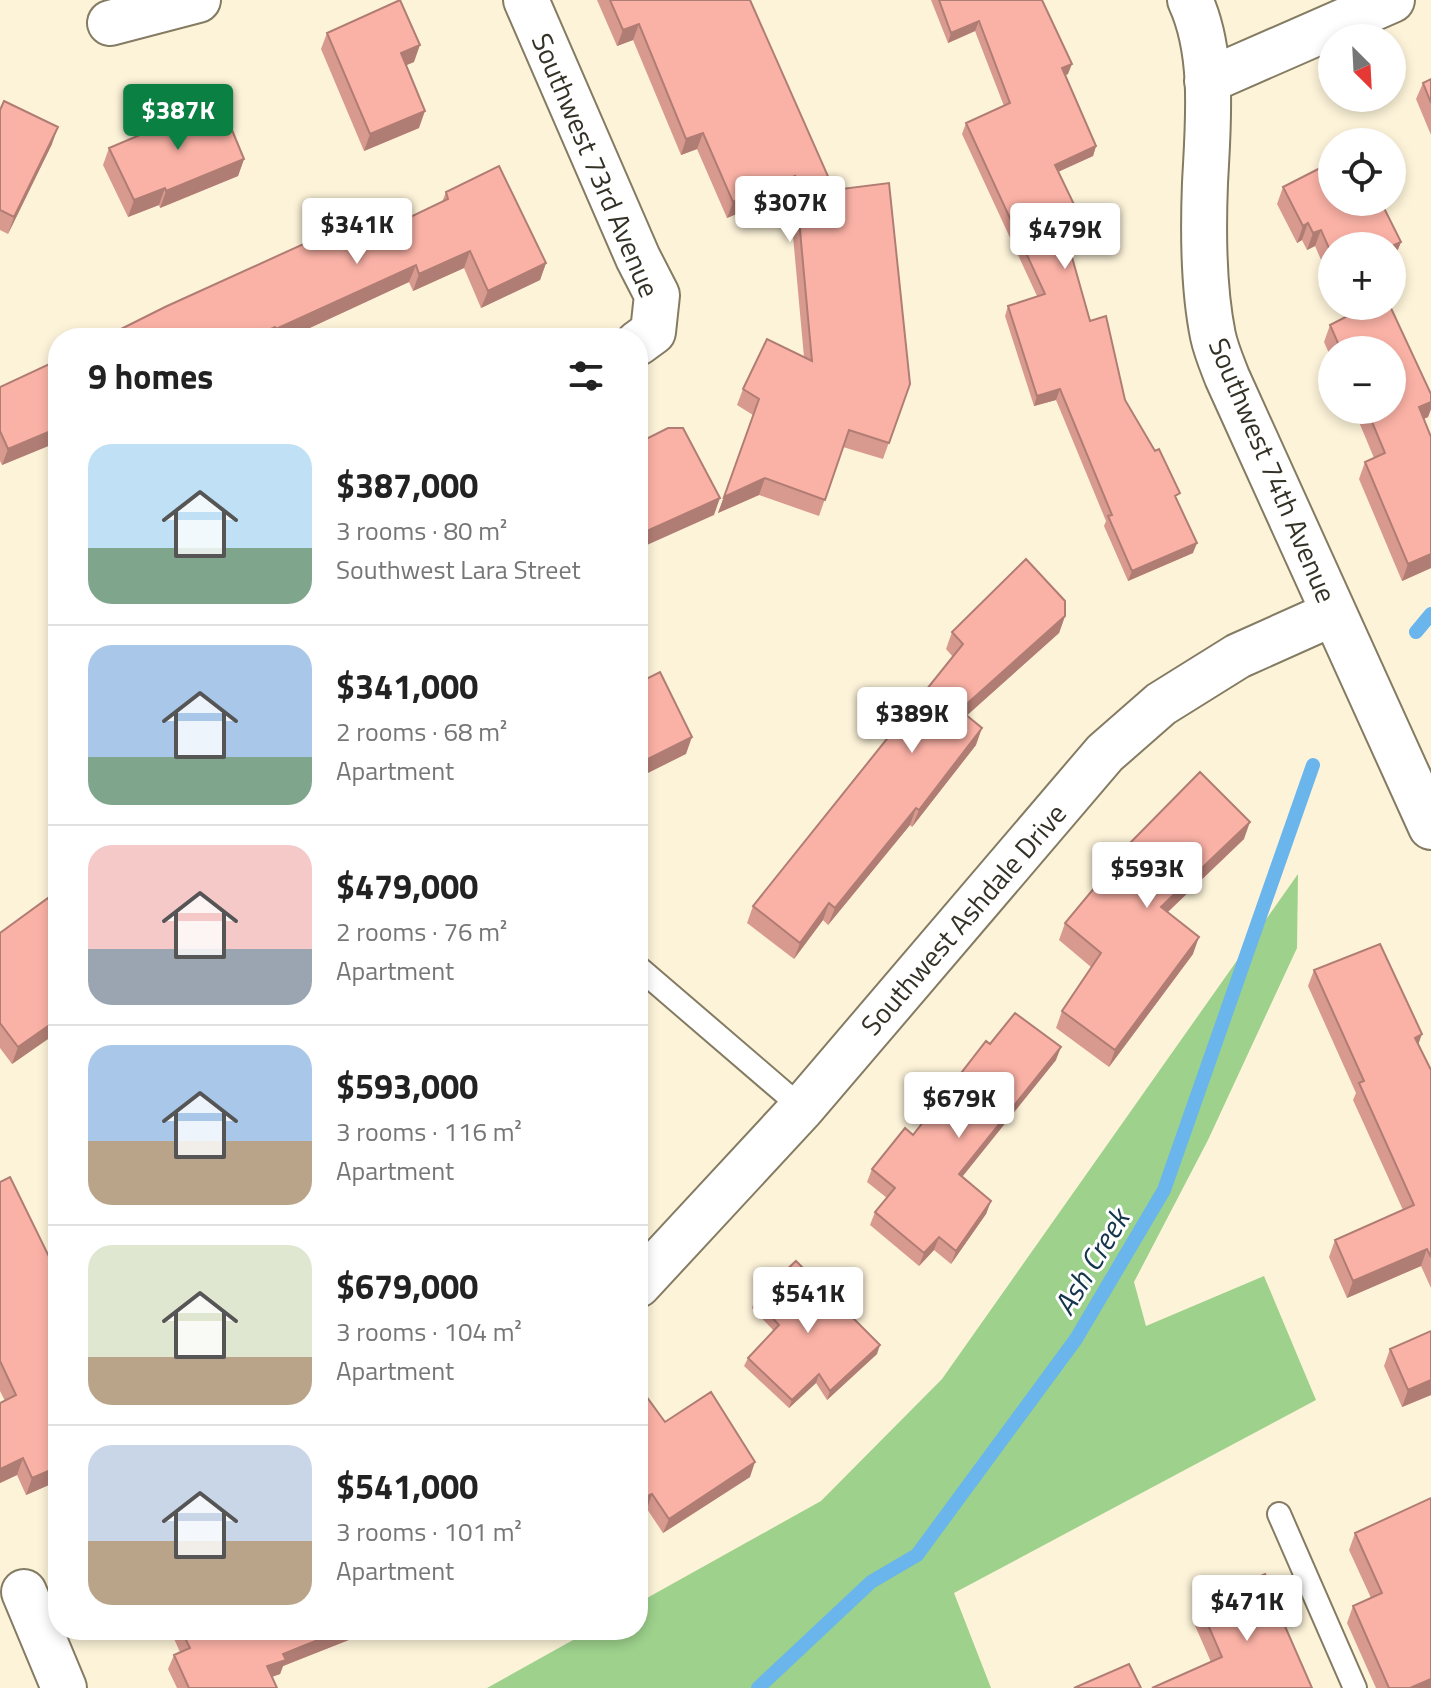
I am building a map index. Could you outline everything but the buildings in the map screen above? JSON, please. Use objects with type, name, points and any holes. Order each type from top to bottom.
[{"type":"street","points":[[110,23],[198,0]]},
{"type":"street","name":"Southwest 73rd Avenue","points":[[526,0],[657,295],[648,330]]},
{"type":"street","name":"Southwest 74th Avenue","points":[[1190,0],[1200,20],[1207,81],[1205,257],[1213,338],[1227,377],[1431,827]]},
{"type":"street","points":[[1207,81],[1392,0]]},
{"type":"street","name":"Southwest Ashdale Drive","points":[[648,1274],[802,1108],[1105,753],[1161,704],[1238,656],[1334,613]]},
{"type":"street","points":[[27,1590],[64,1688]]},
{"type":"lane","points":[[648,976],[802,1108]]},
{"type":"lane","points":[[1279,1514],[1355,1688]]},
{"type":"green space","points":[[1298,874],[1297,948],[1208,1140],[1134,1282],[1146,1326],[1264,1276],[1316,1400],[954,1593],[991,1688],[487,1688],[573,1640],[648,1640],[648,1597],[821,1501],[942,1379]]},
{"type":"waterway","name":"Ash Creek","points":[[1416,632],[1431,614]]},
{"type":"waterway","name":"Ash Creek","points":[[758,1688],[871,1582],[917,1555],[1076,1339],[1164,1190],[1313,765]]}]
